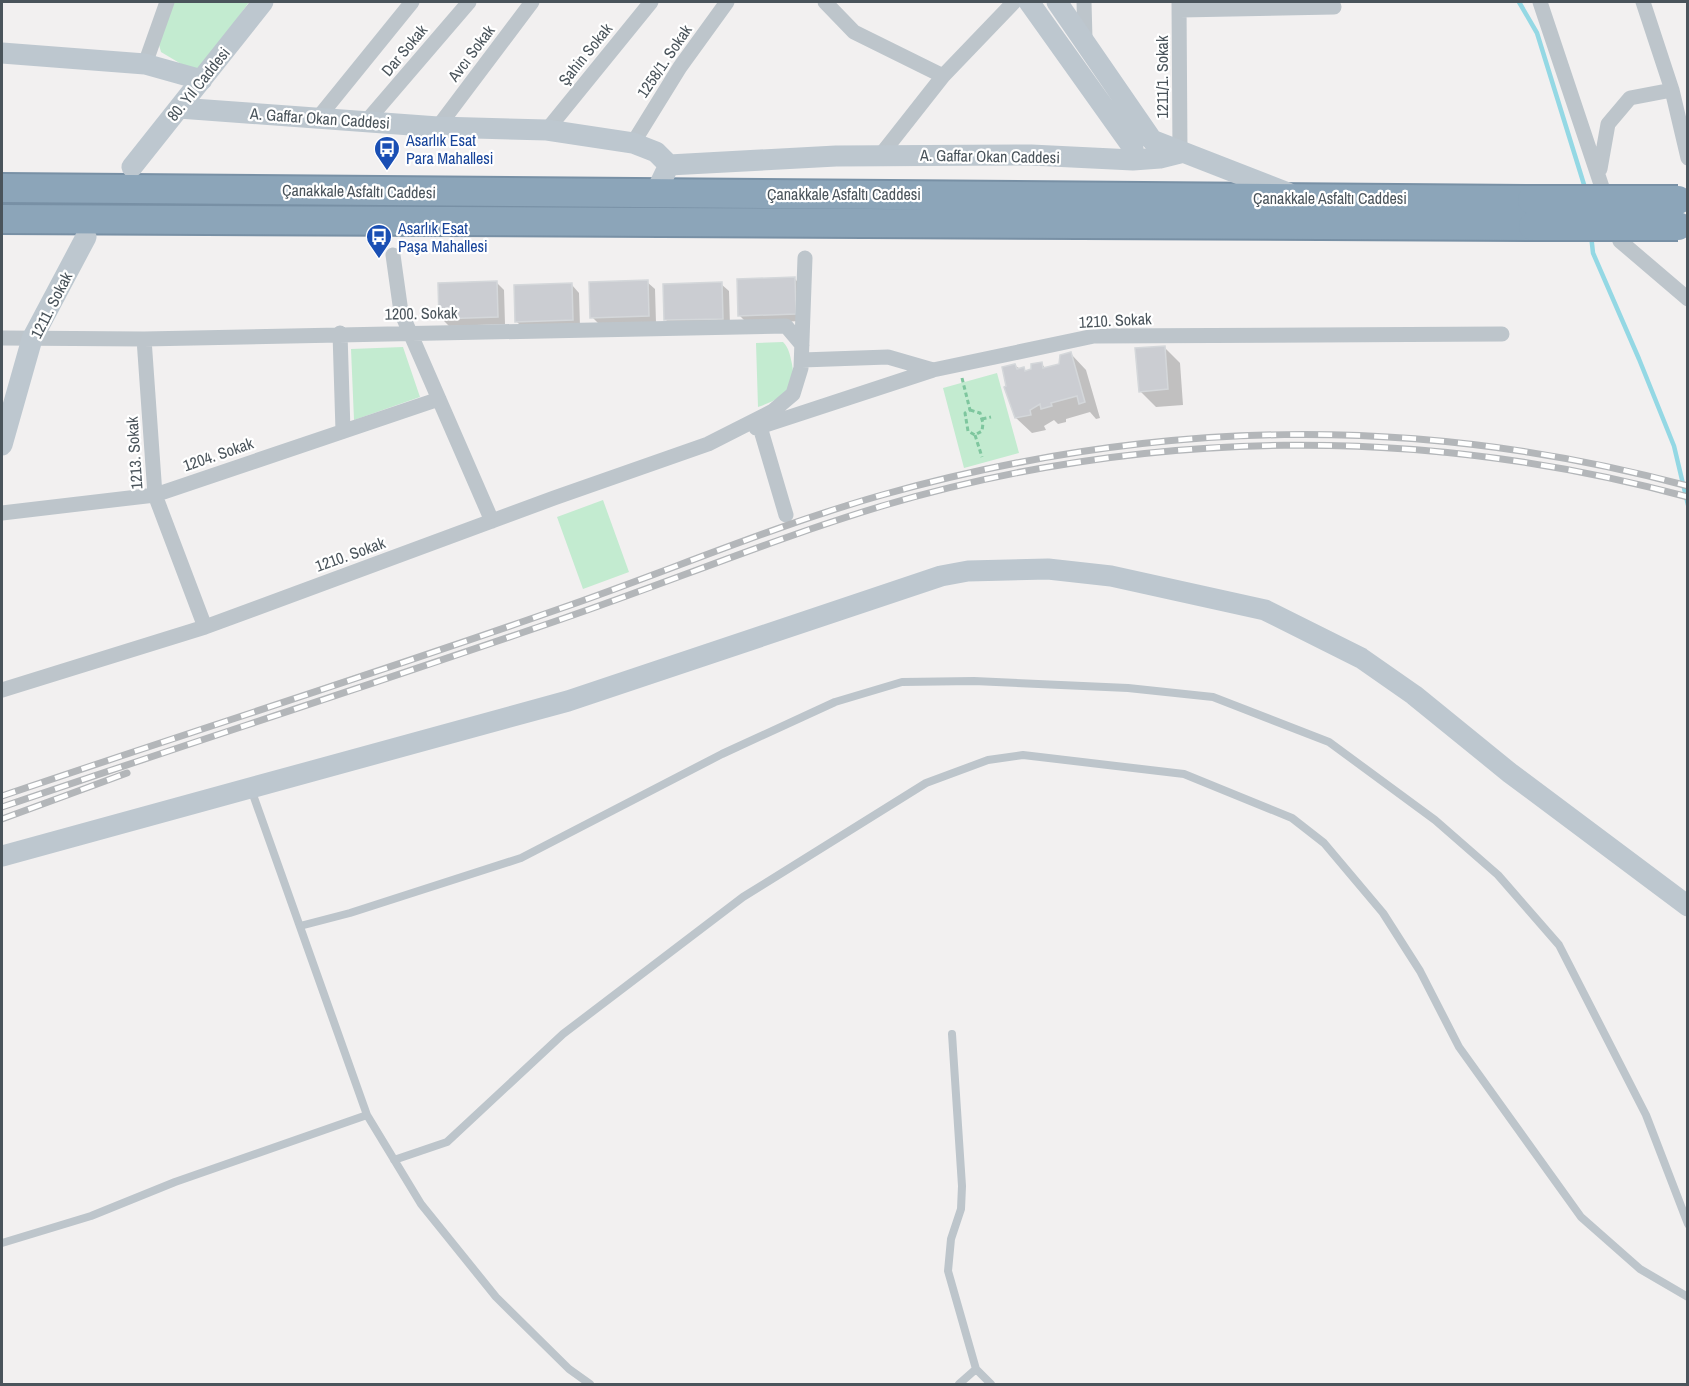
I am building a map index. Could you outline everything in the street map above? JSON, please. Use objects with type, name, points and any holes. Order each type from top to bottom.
[{"type":"highway","name":"Çanakkale Asfaltı Caddesi","points":[[2,188],[1303,198],[1532,213]]},
{"type":"highway","name":"Çanakkale Asfaltı Caddesi","points":[[2,219],[1532,213],[1684,208]]},
{"type":"street","points":[[145,64],[167,2]]},
{"type":"street","name":"80. Yıl Caddesi","points":[[132,167],[263,2]]},
{"type":"street","points":[[318,118],[412,2]]},
{"type":"street","name":"Dar Sokak","points":[[366,122],[469,2]]},
{"type":"street","name":"Avcı Sokak","points":[[438,127],[532,2]]},
{"type":"street","name":"Şahin Sokak","points":[[547,130],[651,2]]},
{"type":"street","name":"1258/1. Sokak","points":[[633,142],[680,67],[727,2]]},
{"type":"street","points":[[825,2],[854,32],[943,76]]},
{"type":"street","points":[[880,156],[943,76],[1014,2]]},
{"type":"street","points":[[1029,2],[1139,150],[1180,153],[1303,198]]},
{"type":"street","points":[[1057,2],[1085,39],[1139,150]]},
{"type":"street","points":[[1071,60],[1085,39],[1084,2]]},
{"type":"street","points":[[1540,2],[1599,172],[1620,241],[1688,299]]},
{"type":"street","points":[[1643,2],[1672,90],[1688,158]]},
{"type":"street","points":[[1180,6],[1334,7]]},
{"type":"street","name":"1211/1. Sokak","points":[[1180,6],[1180,153]]},
{"type":"street","points":[[2,53],[145,64],[202,80]]},
{"type":"street","points":[[1599,172],[1608,124],[1630,98],[1672,90]]},
{"type":"street","name":"A. Gaffar Okan Caddesi","points":[[178,108],[438,127],[547,130],[633,142],[656,152],[669,165],[880,156],[1031,155],[1139,150]]},
{"type":"street","points":[[656,194],[669,165]]},
{"type":"street","name":"1211. Sokak","points":[[2,445],[32,339],[86,237]]},
{"type":"street","points":[[393,255],[401,312],[492,521]]},
{"type":"street","name":"1210. Sokak","points":[[708,444],[773,411],[793,394],[802,352],[805,258]]},
{"type":"street","name":"1200. Sokak","points":[[2,338],[144,339],[340,333],[786,326],[802,352]]},
{"type":"street","points":[[340,333],[343,431]]},
{"type":"street","name":"1210. Sokak","points":[[2,690],[205,627],[708,444],[933,370],[1094,336],[1502,334]]},
{"type":"street","name":"1213. Sokak","points":[[144,339],[155,495],[205,627]]},
{"type":"street","points":[[802,352],[888,357],[933,370]]},
{"type":"street","name":"1204. Sokak","points":[[2,513],[155,495],[439,399]]},
{"type":"street","points":[[760,427],[786,515]]},
{"type":"street","points":[[2,856],[612,687],[941,576],[968,571],[1048,569],[1111,576],[1265,610],[1360,658],[1448,720],[1510,773],[1688,906]]},
{"type":"lane","points":[[300,926],[350,913],[521,858],[722,754],[835,702],[902,682],[974,681],[1116,688],[1213,697],[1329,742],[1435,820],[1498,875],[1560,945],[1646,1115],[1688,1224]]},
{"type":"lane","points":[[394,1160],[447,1142],[563,1034],[743,897],[926,783],[988,760],[1023,755],[1184,774],[1292,818],[1324,843],[1383,913],[1420,971],[1459,1047],[1581,1217],[1640,1269],[1688,1298]]},
{"type":"lane","points":[[250,788],[367,1114],[421,1204],[495,1297],[569,1369],[590,1384]]},
{"type":"lane","points":[[952,1034],[962,1186],[961,1209],[951,1239],[948,1271],[976,1369],[991,1384]]},
{"type":"lane","points":[[2,1243],[91,1216],[174,1182],[367,1114]]},
{"type":"lane","points":[[959,1384],[976,1369]]},
{"type":"path","points":[[959,365],[970,410]]},
{"type":"path","points":[[975,435],[982,431],[982,419],[980,413],[970,410],[965,413],[963,424],[975,435],[982,457]]},
{"type":"path","points":[[982,419],[991,417]]},
{"type":"green space","points":[[170,2],[249,2],[198,74],[161,52],[158,41]]},
{"type":"green space","points":[[783,342],[791,358],[792,380],[780,397],[758,407],[756,343]]},
{"type":"green space","points":[[403,347],[420,397],[354,420],[351,349]]},
{"type":"green space","points":[[997,373],[1019,453],[964,468],[943,388]]},
{"type":"green space","points":[[603,500],[629,572],[583,589],[557,517]]},
{"type":"building","points":[[795,277],[796,314],[738,316],[737,279]]},
{"type":"building","points":[[648,280],[649,316],[590,318],[589,282]]},
{"type":"building","points":[[497,281],[498,317],[439,319],[438,283]]},
{"type":"building","points":[[722,282],[723,319],[664,320],[663,284]]},
{"type":"building","points":[[572,283],[573,320],[515,322],[514,285]]},
{"type":"building","points":[[1165,346],[1168,389],[1139,392],[1135,348]]},
{"type":"building","points":[[1071,352],[1085,402],[1079,404],[1077,396],[1051,403],[1052,406],[1041,409],[1040,404],[1030,410],[1031,415],[1015,418],[1004,387],[1006,386],[1002,367],[1015,364],[1017,369],[1024,367],[1025,371],[1031,369],[1031,364],[1042,362],[1043,368],[1059,364],[1060,355]]},
{"type":"waterway","points":[[1519,2],[1537,33],[1586,191]]},
{"type":"waterway","points":[[1591,235],[1593,253],[1674,446],[1688,505]]},
{"type":"railway","points":[[2,796],[490,633],[841,507],[983,470],[1084,451],[1184,440],[1284,435],[1384,437],[1485,446],[1586,462],[1688,486]]},
{"type":"railway","points":[[2,807],[559,620],[841,519],[981,480],[1082,462],[1183,450],[1284,445],[1386,448],[1487,457],[1588,474],[1688,497]]},
{"type":"railway","points":[[2,819],[127,773]]},
{"type":"place","name":"Asarlık Esat Para Mahallesi","points":[[387,172]]},
{"type":"place","name":"Asarlık Esat Paşa Mahallesi","points":[[379,260]]}]
